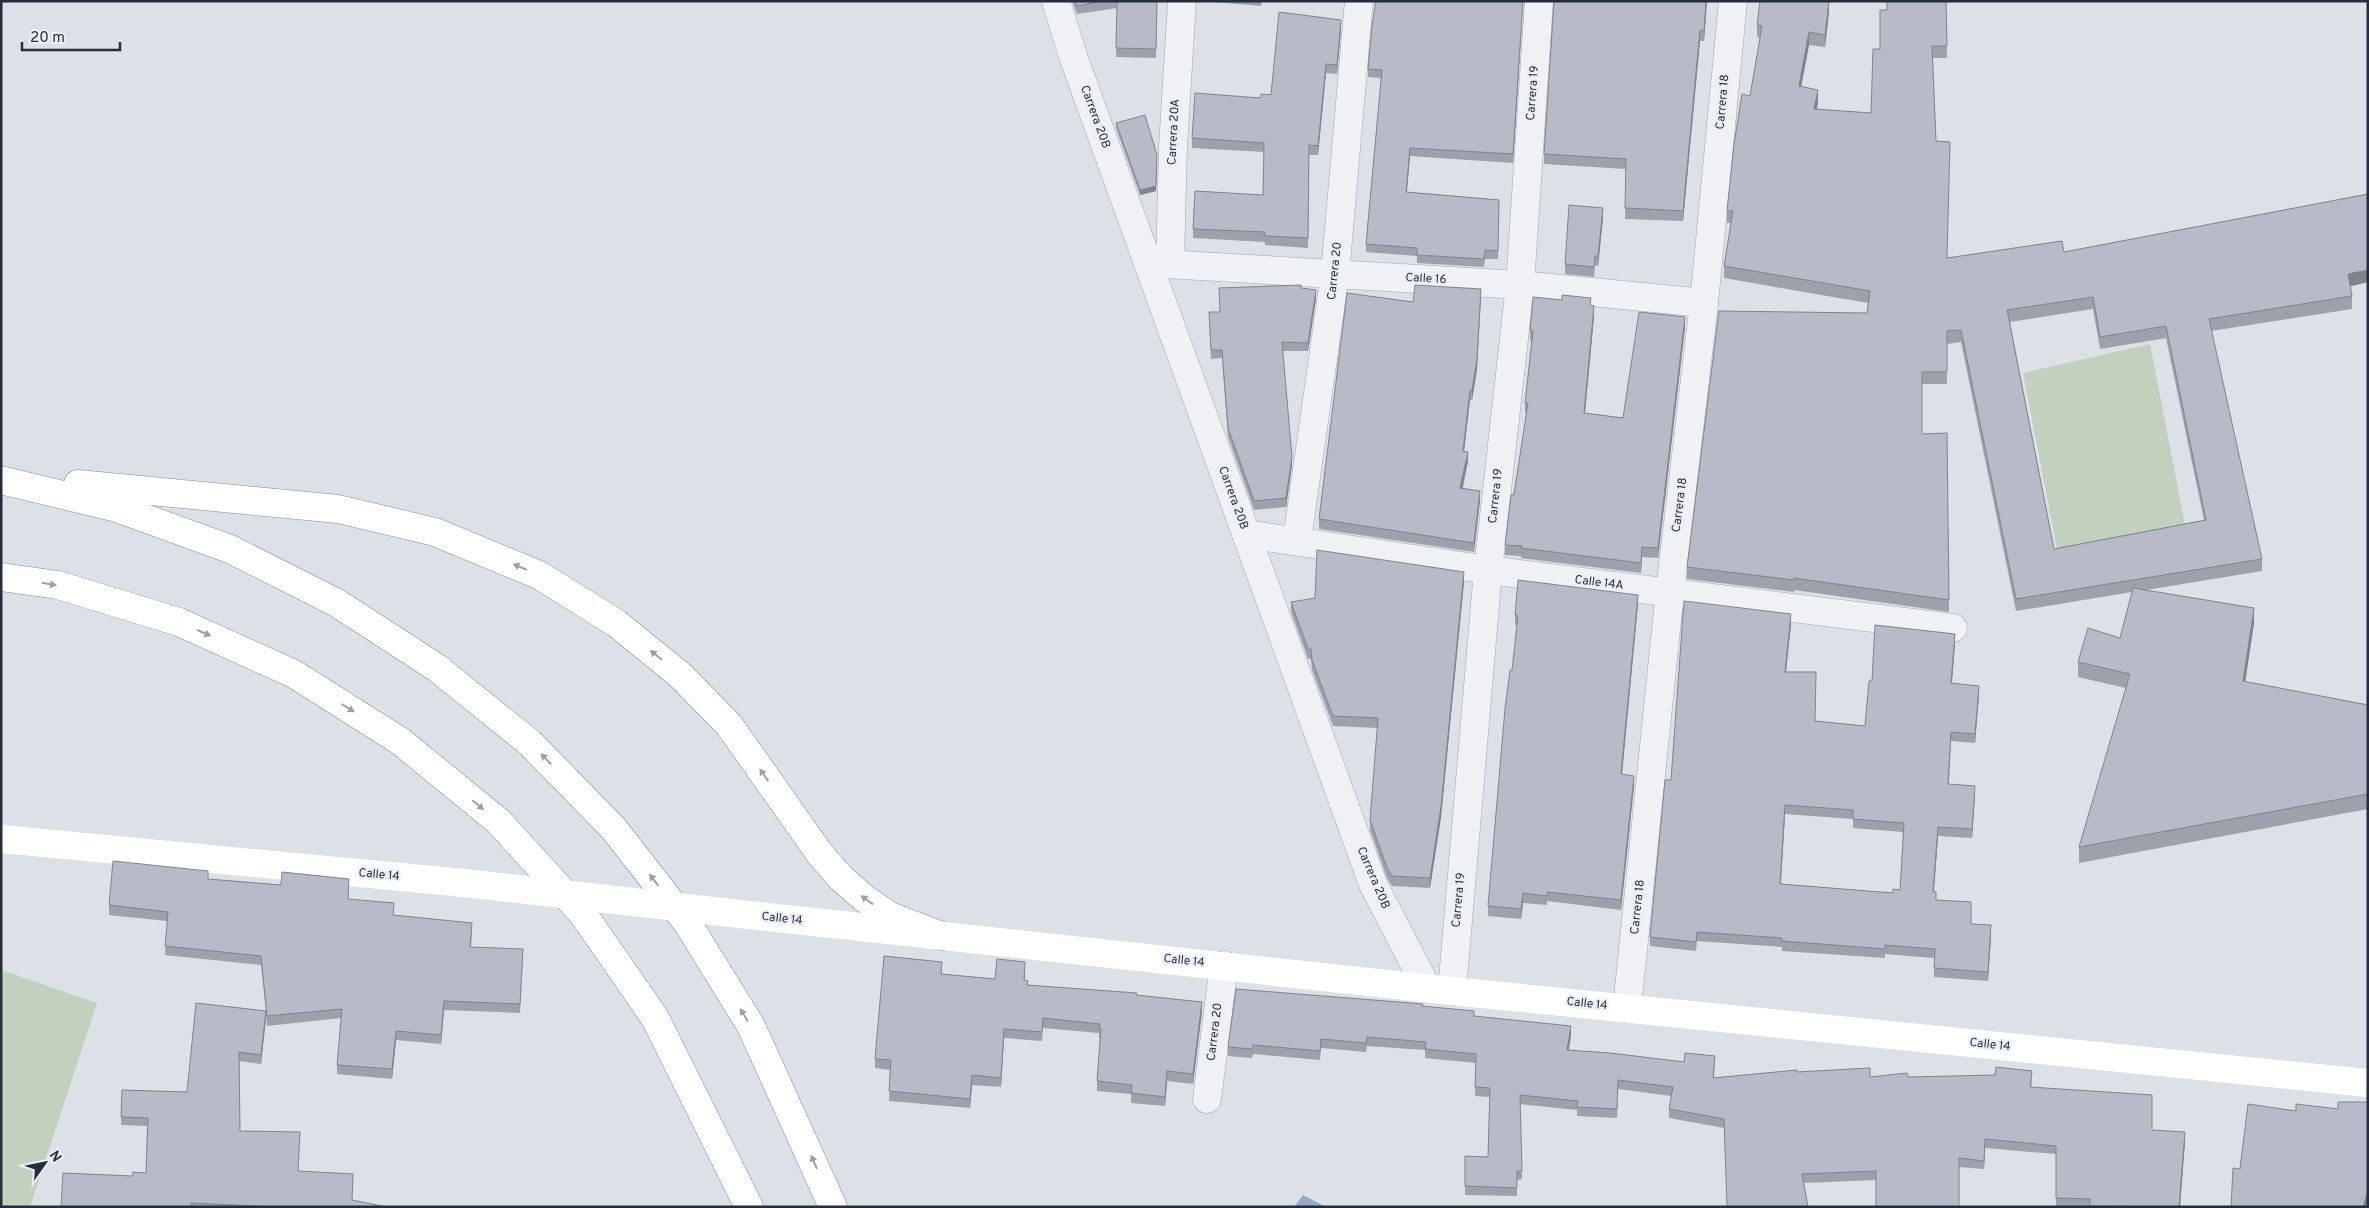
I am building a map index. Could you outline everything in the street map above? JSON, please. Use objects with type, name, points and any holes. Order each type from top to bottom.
[{"type":"main road","points":[[1,478],[338,509],[435,532],[539,575],[616,623],[680,675],[729,725],[820,854],[847,883],[865,899],[890,916],[942,936]]},
{"type":"main road","points":[[1,478],[117,508],[230,549],[248,558],[336,603],[429,662],[530,743],[614,829],[688,924],[751,1026],[833,1207]]},
{"type":"main road","points":[[1,577],[58,586],[179,622],[294,674],[400,741],[498,821],[583,914],[655,1018],[749,1207]]},
{"type":"main road","name":"Calle 14","points":[[1,839],[464,883],[731,914],[1224,965],[1439,990],[2368,1083]]},
{"type":"street","name":"Carrera 20B","points":[[1056,1],[1074,59],[1159,263],[1246,534],[1373,884],[1439,990]]},
{"type":"street","name":"Carrera 20A","points":[[1159,263],[1173,147],[1182,1]]},
{"type":"street","name":"Carrera 20","points":[[1297,540],[1335,274],[1359,1]]},
{"type":"street","name":"Carrera 19","points":[[1439,990],[1520,285],[1539,1]]},
{"type":"street","name":"Carrera 18","points":[[1627,1008],[1670,591],[1704,303],[1733,1]]},
{"type":"street","name":"Calle 16","points":[[1159,263],[1520,285],[1704,303]]},
{"type":"street","name":"Calle 14A","points":[[1246,534],[1297,540],[1488,570],[1670,591],[1952,628]]},
{"type":"street","name":"Carrera 20","points":[[1207,1099],[1224,965]]},
{"type":"green space","points":[[2150,344],[2186,530],[2057,549],[2023,373]]},
{"type":"green space","points":[[1,970],[97,1003],[30,1207],[1,1207]]},
{"type":"water","points":[[1303,1195],[1326,1207],[1294,1207]]},
{"type":"building","points":[[1075,1],[1102,1],[1077,6]]},
{"type":"building","points":[[1117,1],[1157,1],[1156,49],[1116,48]]},
{"type":"building","points":[[1376,1],[1523,1],[1513,154],[1410,148],[1406,192],[1499,200],[1498,251],[1485,250],[1484,259],[1417,255],[1417,248],[1366,244],[1382,70],[1368,69]]},
{"type":"building","points":[[1554,1],[1706,1],[1704,31],[1700,30],[1683,211],[1625,208],[1626,159],[1544,154]]},
{"type":"building","points":[[1760,1],[1829,1],[1825,35],[1809,32],[1799,86],[1818,90],[1814,109],[1871,113],[1873,49],[1880,49],[1880,10],[1887,10],[1887,1],[1946,1],[1947,46],[1932,46],[1936,141],[1950,142],[1947,258],[2062,241],[2064,252],[2368,194],[2368,270],[2348,274],[2352,296],[2209,319],[2262,559],[2016,599],[1961,330],[1947,331],[1947,372],[1922,372],[1922,434],[1947,433],[1949,600],[1794,578],[1794,580],[1687,567],[1719,311],[1867,313],[1870,291],[1724,266],[1733,211],[1727,211],[1734,144],[1742,94],[1750,96],[1762,26],[1757,25]],"holes":[[[2093,297],[2100,337],[2166,326],[2206,520],[2054,549],[2007,310]]]},
{"type":"building","points":[[1279,12],[1341,20],[1337,65],[1326,64],[1318,146],[1309,145],[1308,238],[1265,236],[1265,232],[1193,229],[1195,191],[1263,195],[1264,143],[1192,138],[1195,93],[1260,98],[1261,94],[1271,95]]},
{"type":"building","points":[[1145,115],[1157,155],[1156,186],[1140,190],[1116,123]]},
{"type":"building","points":[[1569,205],[1603,208],[1598,256],[1595,256],[1594,267],[1565,264]]},
{"type":"building","points":[[1301,285],[1301,288],[1316,290],[1308,343],[1282,342],[1292,457],[1286,498],[1254,501],[1228,428],[1222,350],[1211,350],[1209,312],[1220,312],[1219,288]]},
{"type":"building","points":[[1415,285],[1481,289],[1477,359],[1472,391],[1470,390],[1463,451],[1468,452],[1460,488],[1480,491],[1474,543],[1319,519],[1347,293],[1413,302]]},
{"type":"building","points":[[1562,295],[1591,298],[1590,305],[1594,306],[1584,413],[1623,418],[1639,312],[1685,317],[1658,548],[1642,547],[1641,563],[1505,545],[1511,495],[1514,495],[1528,403],[1525,403],[1533,331],[1530,330],[1533,297],[1562,300]]},
{"type":"building","points":[[1317,550],[1464,572],[1441,807],[1430,878],[1392,876],[1387,868],[1370,820],[1378,718],[1333,716],[1312,660],[1311,649],[1308,649],[1291,602],[1315,598]]},
{"type":"building","points":[[1518,580],[1638,595],[1621,774],[1634,776],[1621,900],[1547,892],[1547,896],[1523,893],[1521,909],[1488,906],[1505,709],[1510,670],[1512,670],[1518,616],[1515,615]]},
{"type":"building","points":[[2133,588],[2254,608],[2243,681],[2368,705],[2368,794],[2079,847],[2130,674],[2078,662],[2088,628],[2120,638]]},
{"type":"building","points":[[1684,601],[1791,614],[1785,672],[1816,672],[1815,721],[1865,726],[1869,681],[1872,681],[1875,625],[1955,634],[1951,683],[1979,686],[1975,734],[1951,732],[1948,784],[1975,786],[1972,829],[1938,827],[1933,891],[1936,892],[1936,900],[1971,902],[1971,924],[1991,925],[1988,972],[1934,968],[1935,949],[1885,945],[1885,949],[1782,941],[1782,938],[1697,932],[1696,942],[1650,937],[1665,780],[1671,780]],"holes":[[[1785,805],[1853,810],[1853,819],[1904,823],[1900,890],[1893,889],[1893,893],[1780,884]]]},
{"type":"building","points":[[113,861],[208,871],[208,879],[281,885],[282,872],[349,879],[348,899],[394,903],[393,915],[472,923],[470,947],[523,949],[520,1004],[444,1001],[441,1035],[396,1031],[392,1069],[337,1065],[342,1009],[267,1016],[261,956],[165,946],[168,912],[109,905]]},
{"type":"building","points":[[884,956],[942,962],[941,974],[995,979],[997,959],[1025,962],[1024,980],[1028,981],[1027,985],[1137,993],[1136,995],[1202,1002],[1193,1074],[1167,1071],[1165,1097],[1131,1093],[1132,1085],[1097,1081],[1100,1024],[1043,1018],[1042,1032],[1004,1029],[1001,1078],[972,1075],[970,1099],[889,1091],[891,1060],[875,1059]]},
{"type":"building","points":[[1236,989],[1423,1004],[1422,1006],[1474,1011],[1474,1016],[1571,1026],[1567,1050],[1684,1062],[1685,1053],[1715,1056],[1713,1078],[1797,1070],[1797,1072],[1870,1068],[1870,1077],[1907,1073],[1908,1077],[1995,1075],[1996,1067],[2032,1071],[2030,1087],[2152,1095],[2152,1130],[2185,1132],[2179,1207],[2090,1206],[2090,1199],[2056,1198],[2056,1146],[1985,1139],[1984,1161],[1959,1158],[1959,1207],[1876,1207],[1876,1171],[1802,1174],[1808,1207],[1727,1207],[1724,1119],[1669,1109],[1673,1087],[1618,1080],[1617,1109],[1577,1107],[1578,1101],[1520,1095],[1522,1171],[1517,1171],[1517,1188],[1465,1186],[1465,1156],[1488,1157],[1490,1088],[1475,1087],[1476,1054],[1425,1049],[1426,1042],[1367,1037],[1366,1043],[1321,1039],[1320,1051],[1253,1045],[1252,1049],[1228,1047]]},
{"type":"building","points":[[196,1003],[266,1011],[261,1055],[239,1052],[240,1131],[300,1132],[298,1171],[353,1174],[352,1200],[387,1207],[277,1207],[191,1203],[191,1207],[61,1207],[63,1173],[132,1176],[133,1172],[146,1173],[148,1118],[121,1117],[122,1090],[187,1092]]},
{"type":"building","points":[[2338,1102],[2368,1102],[2368,1191],[2363,1207],[2231,1207],[2233,1168],[2240,1169],[2248,1104],[2296,1111],[2296,1104],[2338,1109]]}]
